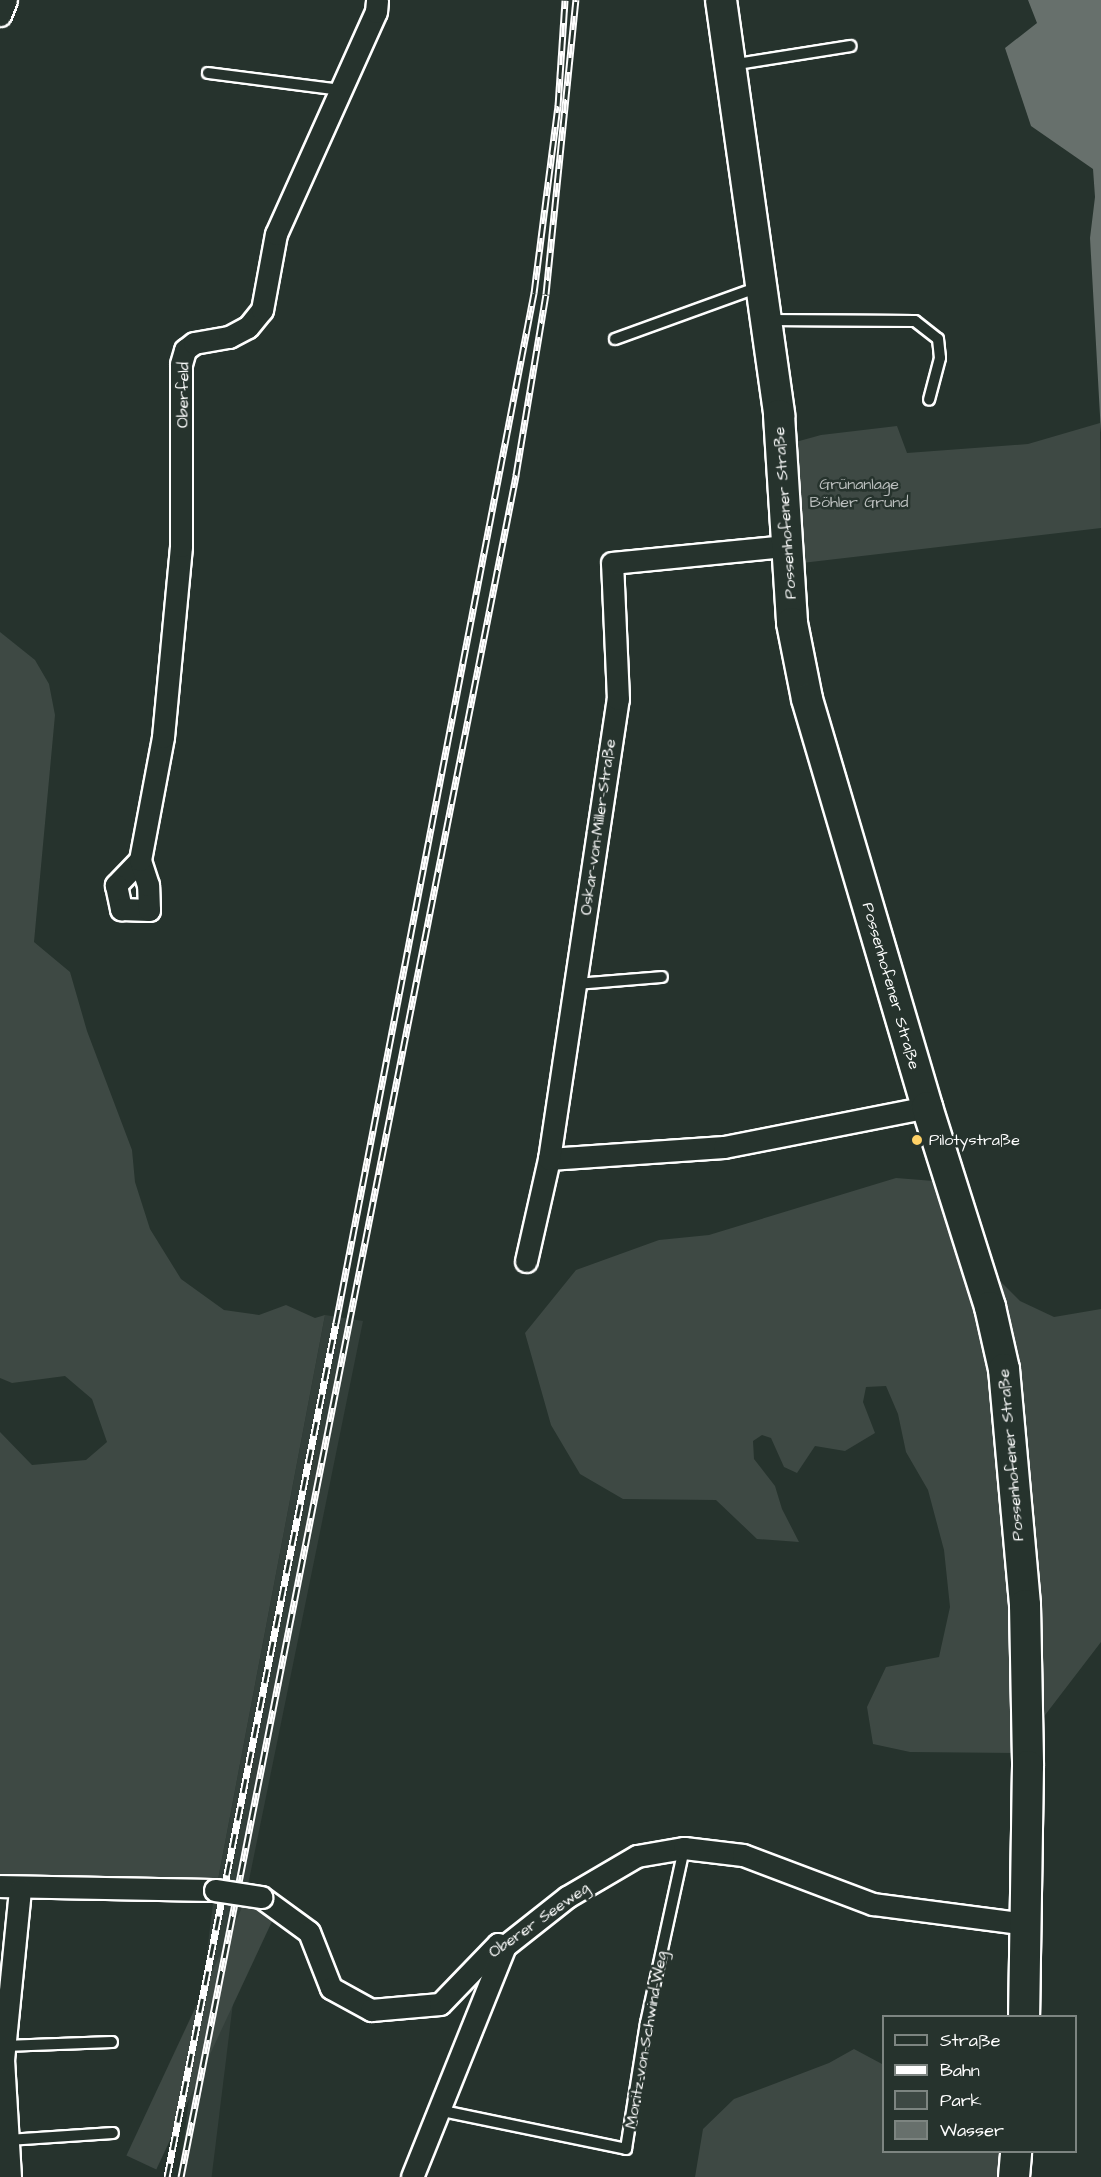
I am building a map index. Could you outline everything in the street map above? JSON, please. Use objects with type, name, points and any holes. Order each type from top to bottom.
[{"type":"main road","name":"Possenhofener Straße","points":[[721,0],[779,416],[792,623],[807,699],[927,1107],[990,1307],[1004,1369],[1025,1605],[1027,1924],[1024,2015]]},
{"type":"main road","points":[[1014,2177],[1016,2153]]},
{"type":"street","points":[[0,15],[6,0]]},
{"type":"street","name":"Oberfeld","points":[[140,860],[163,737],[181,546],[181,364],[185,350],[194,343],[229,337],[248,327],[262,310],[276,234],[376,12],[377,0]]},
{"type":"street","name":"Oskar-von-Miller-Straße","points":[[526,1261],[549,1159],[618,699],[612,563],[786,546]]},
{"type":"street","points":[[549,1159],[724,1147],[927,1107]]},
{"type":"street","name":"Oberer Seeweg","points":[[10,1888],[215,1890],[261,1897],[309,1932],[331,1988],[371,2010],[440,2004],[498,1944],[506,1946],[567,1897],[637,1857],[684,1848],[743,1855],[873,1904],[1027,1924]]},
{"type":"street","points":[[10,1888],[4,2046],[10,2177]]},
{"type":"street","points":[[412,2177],[506,1946]]},
{"type":"lane","points":[[730,64],[851,46]]},
{"type":"lane","points":[[208,73],[340,90]]},
{"type":"lane","points":[[615,339],[762,286]]},
{"type":"lane","points":[[766,320],[915,321],[938,339],[940,358],[929,400]]},
{"type":"lane","points":[[575,984],[662,977]]},
{"type":"lane","name":"Moritz-von-Schwind-Weg","points":[[438,2110],[626,2149],[646,2023],[684,1848]]},
{"type":"lane","points":[[4,2046],[112,2042]]},
{"type":"lane","points":[[8,2140],[113,2133]]},
{"type":"shaded area","points":[[325,1315],[363,1321],[247,1890],[217,1885]]},
{"type":"shaded area","points":[[214,1895],[246,1899],[212,2177],[179,2177]]},
{"type":"green space","name":"Grünanlage Böhler Grund","points":[[1100,423],[1101,528],[802,563],[792,443],[821,435],[897,426],[907,453],[1028,444]]},
{"type":"green space","points":[[0,632],[35,660],[49,684],[55,715],[34,942],[70,972],[87,1031],[132,1150],[135,1182],[150,1229],[181,1279],[224,1310],[259,1315],[286,1305],[315,1318],[325,1315],[217,1885],[0,1880],[0,1432],[32,1465],[86,1460],[107,1442],[92,1399],[65,1376],[12,1383],[0,1378]]},
{"type":"green space","points":[[896,1178],[934,1181],[953,1218],[996,1277],[1020,1301],[1054,1317],[1101,1309],[1101,1642],[1016,1753],[910,1752],[873,1744],[867,1707],[886,1667],[939,1657],[950,1607],[944,1550],[928,1490],[906,1452],[898,1414],[886,1386],[866,1387],[863,1402],[875,1433],[845,1451],[815,1446],[797,1473],[784,1467],[771,1438],[762,1435],[753,1441],[754,1459],[775,1486],[782,1509],[799,1542],[757,1539],[716,1500],[623,1499],[580,1474],[551,1425],[525,1333],[576,1270],[659,1240],[709,1235]]},
{"type":"green space","points":[[246,1899],[276,1913],[156,2169],[126,2155]]},
{"type":"green space","points":[[854,2049],[882,2064],[882,2153],[999,2153],[998,2177],[695,2177],[703,2129],[734,2099],[829,2063]]},
{"type":"water","points":[[1028,0],[1101,0],[1101,433],[1090,238],[1095,197],[1093,169],[1031,126],[1005,48],[1037,23]]},
{"type":"railway","points":[[167,2177],[336,1323],[534,293],[558,106],[565,0]]},
{"type":"railway","points":[[181,2177],[516,475],[546,294],[576,0]]},
{"type":"place","name":"Pilotystraße","points":[[917,1140]]}]
